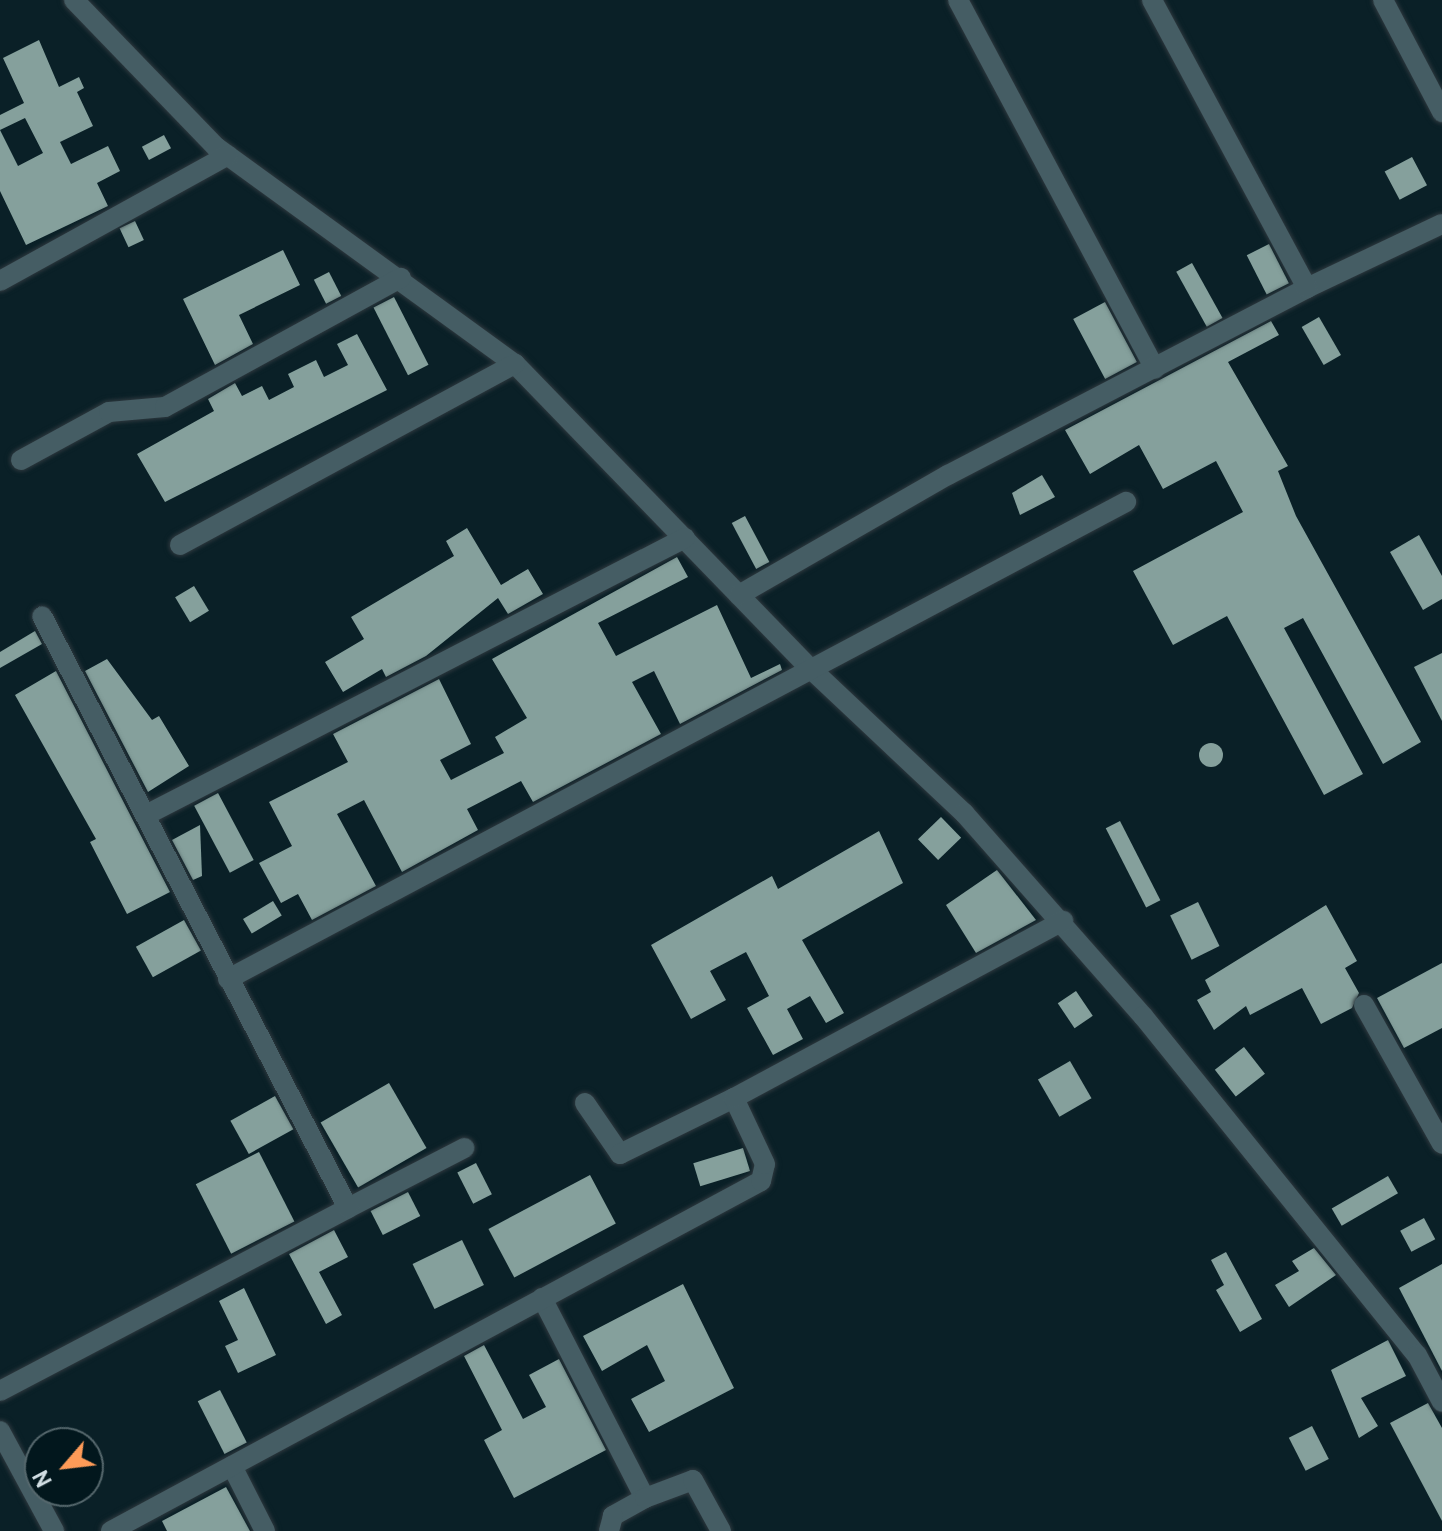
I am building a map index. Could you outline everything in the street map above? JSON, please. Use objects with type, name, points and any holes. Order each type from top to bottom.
[{"type":"street","points":[[74,0],[132,68],[228,155],[401,278],[515,364],[810,668],[964,813],[1063,921],[1417,1355],[1442,1402]]},
{"type":"street","points":[[958,0],[1155,369]]},
{"type":"street","points":[[1152,0],[1307,288]]},
{"type":"street","points":[[1383,0],[1442,112]]},
{"type":"street","points":[[0,281],[228,155]]},
{"type":"street","points":[[739,595],[1307,288],[1442,224]]},
{"type":"street","points":[[21,460],[109,412],[165,407],[401,278]]},
{"type":"street","points":[[180,545],[515,364]]},
{"type":"street","points":[[228,979],[1126,502]]},
{"type":"street","points":[[146,815],[685,538]]},
{"type":"street","points":[[42,616],[348,1208]]},
{"type":"street","points":[[585,1103],[620,1154],[734,1098],[1063,921]]},
{"type":"street","points":[[1364,1005],[1442,1144]]},
{"type":"street","points":[[111,1531],[761,1181],[767,1170],[734,1098]]},
{"type":"street","points":[[0,1391],[464,1148]]},
{"type":"street","points":[[542,1298],[645,1498]]},
{"type":"street","points":[[0,1431],[54,1531]]},
{"type":"street","points":[[232,1466],[265,1531]]},
{"type":"street","points":[[609,1531],[613,1516],[645,1498],[693,1480],[721,1531]]},
{"type":"building","points":[[39,40],[59,87],[79,77],[84,88],[77,92],[93,126],[60,142],[71,164],[108,146],[120,171],[97,183],[108,206],[26,245],[0,191],[0,130],[0,115],[24,103],[3,58]],"holes":[[[25,118],[43,153],[18,166],[0,130]]]},
{"type":"building","points":[[164,135],[171,148],[149,160],[142,147]]},
{"type":"building","points":[[1412,157],[1427,185],[1400,200],[1385,172]]},
{"type":"building","points":[[135,221],[144,240],[128,247],[120,228]]},
{"type":"building","points":[[1269,244],[1289,283],[1267,295],[1247,255]]},
{"type":"building","points":[[283,250],[300,285],[239,315],[253,344],[215,365],[183,299]]},
{"type":"building","points":[[1192,263],[1223,318],[1207,327],[1176,272]]},
{"type":"building","points":[[329,272],[341,296],[326,304],[314,280]]},
{"type":"building","points":[[394,297],[429,365],[408,375],[374,307]]},
{"type":"building","points":[[1105,302],[1137,362],[1105,379],[1073,319]]},
{"type":"building","points":[[1319,317],[1341,355],[1324,365],[1302,327]]},
{"type":"building","points":[[1271,321],[1279,335],[1228,362],[1288,466],[1278,471],[1296,516],[1421,742],[1383,764],[1303,618],[1284,628],[1363,774],[1324,795],[1227,616],[1173,645],[1133,571],[1243,512],[1216,461],[1163,489],[1139,445],[1090,474],[1065,430]]},
{"type":"building","points":[[357,334],[387,390],[165,502],[137,454],[214,411],[208,399],[235,383],[242,396],[262,386],[269,400],[294,387],[288,374],[316,360],[324,377],[348,365],[337,344]]},
{"type":"building","points":[[1042,475],[1055,497],[1020,515],[1012,493]]},
{"type":"building","points":[[745,516],[769,562],[756,569],[732,523]]},
{"type":"building","points":[[467,528],[501,585],[528,569],[543,594],[508,614],[498,598],[426,656],[386,677],[382,669],[343,692],[325,662],[364,639],[351,617],[454,556],[446,541]]},
{"type":"building","points":[[1419,535],[1442,576],[1442,599],[1423,610],[1390,552]]},
{"type":"building","points":[[677,557],[688,577],[598,623],[616,656],[717,605],[751,678],[780,664],[782,670],[680,724],[654,671],[632,682],[661,734],[533,802],[521,781],[467,809],[478,830],[402,872],[364,800],[337,814],[376,886],[312,920],[298,894],[281,903],[259,863],[292,846],[269,802],[348,762],[333,734],[439,679],[471,744],[440,760],[451,780],[504,753],[495,737],[527,718],[492,659]]},
{"type":"building","points":[[194,586],[209,611],[190,622],[175,597]]},
{"type":"building","points":[[35,631],[42,644],[0,668],[0,652]]},
{"type":"building","points":[[1442,653],[1442,721],[1414,667]]},
{"type":"building","points":[[107,659],[152,720],[159,716],[189,766],[148,792],[85,671]]},
{"type":"building","points":[[56,671],[170,892],[127,914],[90,842],[96,839],[15,695]]},
{"type":"building","points":[[1211,743],[1219,747],[1223,755],[1219,763],[1211,767],[1203,763],[1199,755],[1203,747]]},
{"type":"building","points":[[218,793],[254,860],[230,873],[194,806]]},
{"type":"building","points":[[941,817],[961,838],[938,860],[918,839]]},
{"type":"building","points":[[1120,821],[1160,900],[1146,908],[1106,828]]},
{"type":"building","points":[[200,825],[202,876],[193,880],[172,840]]},
{"type":"building","points":[[879,831],[903,883],[802,940],[844,1013],[826,1023],[810,996],[787,1009],[803,1039],[773,1055],[747,1008],[769,996],[746,952],[710,971],[726,1000],[691,1019],[651,945],[772,876],[778,889]]},
{"type":"building","points":[[997,870],[1036,920],[976,953],[946,905]]},
{"type":"building","points":[[273,901],[282,916],[252,934],[243,919]]},
{"type":"building","points":[[1198,902],[1219,946],[1192,960],[1170,916]]},
{"type":"building","points":[[1326,905],[1357,961],[1345,968],[1359,993],[1352,1008],[1321,1024],[1302,988],[1250,1015],[1246,1006],[1214,1030],[1197,1000],[1211,992],[1205,980]]},
{"type":"building","points":[[184,920],[201,951],[153,977],[136,947]]},
{"type":"building","points":[[1442,963],[1442,1028],[1404,1048],[1377,998]]},
{"type":"building","points":[[1076,991],[1093,1016],[1075,1028],[1058,1003]]},
{"type":"building","points":[[1244,1047],[1265,1074],[1236,1097],[1215,1070]]},
{"type":"building","points":[[1070,1061],[1092,1098],[1059,1117],[1038,1080]]},
{"type":"building","points":[[389,1083],[426,1148],[358,1187],[321,1122]]},
{"type":"building","points":[[275,1096],[293,1129],[249,1154],[230,1121]]},
{"type":"building","points":[[743,1148],[750,1171],[700,1186],[693,1163]]},
{"type":"building","points":[[259,1152],[294,1221],[231,1254],[196,1184]]},
{"type":"building","points":[[476,1163],[492,1194],[473,1204],[457,1173]]},
{"type":"building","points":[[590,1175],[616,1224],[514,1278],[488,1229]]},
{"type":"building","points":[[1388,1176],[1398,1193],[1342,1226],[1332,1208]]},
{"type":"building","points":[[408,1192],[420,1216],[383,1235],[371,1211]]},
{"type":"building","points":[[1424,1218],[1435,1239],[1411,1252],[1400,1231]]},
{"type":"building","points":[[334,1230],[348,1257],[319,1272],[342,1315],[326,1324],[289,1254]]},
{"type":"building","points":[[462,1240],[484,1285],[434,1309],[413,1264]]},
{"type":"building","points":[[1314,1248],[1336,1275],[1289,1307],[1275,1285],[1299,1271],[1292,1261]]},
{"type":"building","points":[[1226,1252],[1262,1319],[1240,1332],[1216,1290],[1224,1285],[1211,1260]]},
{"type":"building","points":[[1442,1264],[1442,1371],[1399,1288]]},
{"type":"building","points":[[683,1284],[734,1388],[649,1432],[631,1399],[665,1381],[647,1345],[602,1371],[583,1336]]},
{"type":"building","points":[[244,1288],[276,1355],[238,1373],[225,1346],[238,1340],[219,1301]]},
{"type":"building","points":[[1388,1340],[1406,1376],[1361,1398],[1378,1426],[1359,1438],[1331,1370]]},
{"type":"building","points":[[484,1345],[523,1419],[546,1407],[529,1375],[559,1359],[606,1450],[514,1498],[484,1440],[502,1430],[464,1356]]},
{"type":"building","points":[[220,1390],[247,1443],[225,1454],[198,1401]]},
{"type":"building","points":[[1428,1403],[1442,1428],[1442,1521],[1390,1423]]},
{"type":"building","points":[[1312,1426],[1329,1459],[1306,1471],[1289,1438]]},
{"type":"building","points":[[226,1487],[250,1531],[167,1531],[162,1521]]}]
